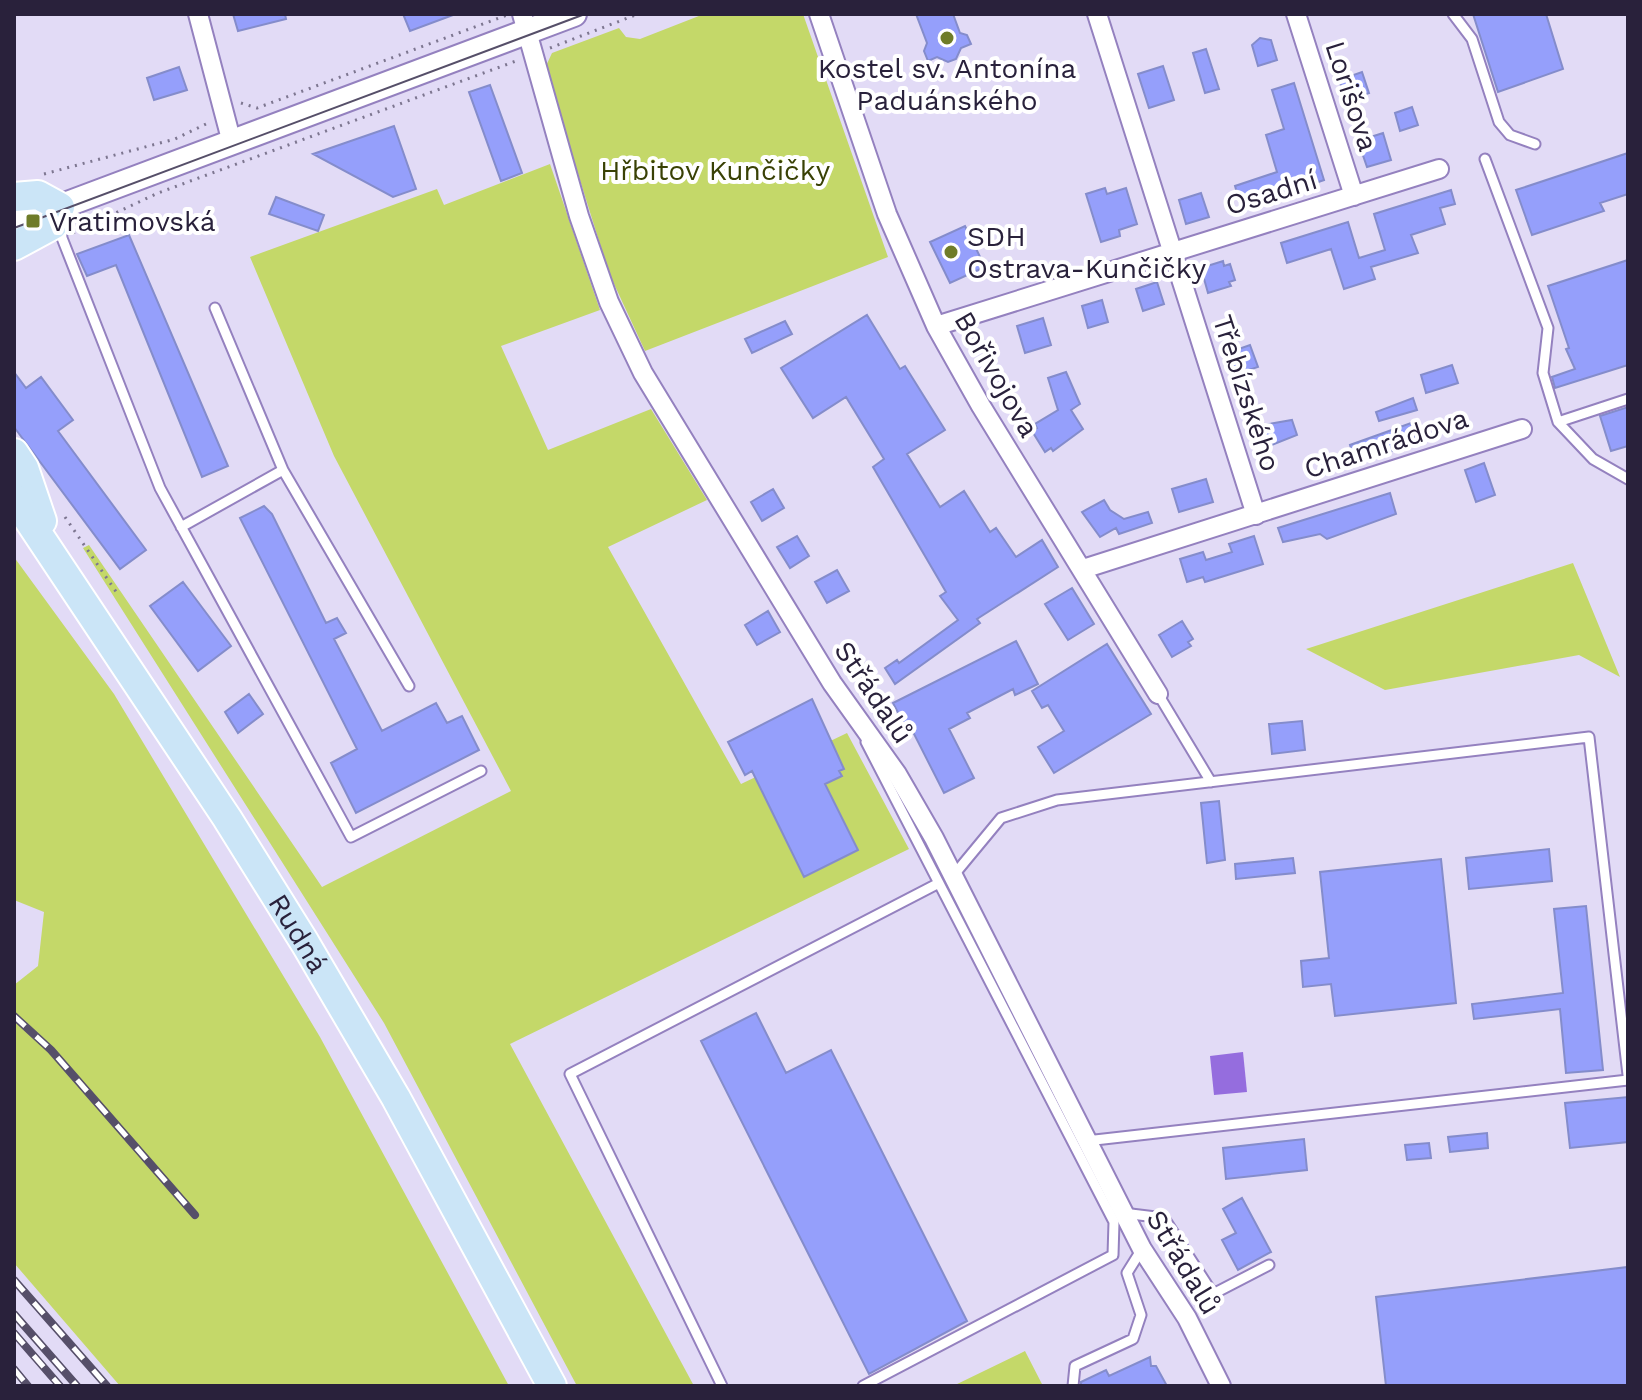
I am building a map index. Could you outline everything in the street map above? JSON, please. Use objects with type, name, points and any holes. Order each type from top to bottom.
[{"type":"main road","points":[[14,197],[38,195],[60,207],[53,225],[14,246]]},
{"type":"main road","points":[[14,453],[24,468],[51,548]]},
{"type":"main road","name":"Rudná","points":[[14,498],[51,548],[227,818],[336,995],[552,1386]]},
{"type":"street","points":[[198,14],[232,143]]},
{"type":"street","points":[[14,224],[574,14]]},
{"type":"street","name":"Bořivojova","points":[[819,14],[887,214],[936,326],[981,406],[1158,694]]},
{"type":"street","name":"Třebízského","points":[[1097,14],[1256,515]]},
{"type":"street","name":"Lorišova","points":[[1296,14],[1354,196]]},
{"type":"street","name":"Střádalů","points":[[527,34],[579,216],[609,302],[643,373],[849,707],[897,774],[946,880],[1142,1249],[1187,1318],[1221,1386]]},
{"type":"street","name":"Osadní","points":[[936,326],[1439,169]]},
{"type":"street","name":"Chamrádova","points":[[1083,569],[1522,429]]},
{"type":"lane","points":[[1453,14],[1472,39],[1499,122],[1510,135],[1535,144]]},
{"type":"lane","points":[[1485,159],[1548,328],[1543,373],[1558,422],[1593,459],[1628,479]]},
{"type":"lane","points":[[60,207],[62,238],[160,488],[351,837],[481,771]]},
{"type":"lane","points":[[215,308],[283,470],[409,686]]},
{"type":"lane","points":[[1558,422],[1628,399]]},
{"type":"lane","points":[[181,527],[283,470]]},
{"type":"lane","points":[[1158,694],[1211,782]]},
{"type":"lane","points":[[722,1386],[570,1074],[946,880],[1001,818],[1057,800],[1589,737],[1628,1078],[1086,1141]]},
{"type":"lane","points":[[863,1386],[1113,1255],[1114,1222],[946,880]]},
{"type":"lane","points":[[1123,1213],[1164,1218],[1213,1294],[1269,1265]]},
{"type":"lane","points":[[1073,1386],[1075,1366],[1133,1339],[1141,1315],[1127,1273],[1142,1249]]},
{"type":"path","points":[[42,175],[175,139],[213,120],[212,108],[237,101],[248,108],[257,108],[508,14]]},
{"type":"path","points":[[62,238],[158,193],[527,34],[638,14]]},
{"type":"path","points":[[58,507],[119,596]]},
{"type":"green space","name":"Hřbitov Kunčičky","points":[[704,14],[803,14],[888,257],[645,351],[609,273],[545,68],[552,53],[619,28],[626,37],[640,39]]},
{"type":"green space","points":[[550,164],[600,310],[501,346],[548,450],[651,409],[707,500],[608,547],[741,784],[847,733],[909,849],[510,1044],[694,1386],[577,1386],[384,1023],[83,548],[89,545],[322,887],[511,791],[334,456],[250,257],[437,189],[444,205]]},
{"type":"green space","points":[[14,557],[114,694],[320,1037],[509,1386],[120,1386],[14,1263],[14,985],[38,966],[44,912],[14,900]]},
{"type":"green space","points":[[1573,563],[1620,677],[1579,655],[1385,690],[1306,649]]},
{"type":"green space","points":[[1025,1351],[1043,1386],[953,1386]]},
{"type":"shaded area","points":[[1243,1052],[1247,1092],[1214,1095],[1210,1056]]},
{"type":"building","points":[[233,14],[285,14],[286,19],[238,31]]},
{"type":"building","points":[[403,14],[453,14],[453,15],[410,31]]},
{"type":"building","name":"Kostel sv. Antonína Paduánského","points":[[916,14],[953,14],[960,33],[967,35],[971,44],[961,48],[956,59],[948,62],[937,57],[928,61],[924,51],[927,43]]},
{"type":"building","points":[[1473,14],[1546,14],[1563,69],[1498,92]]},
{"type":"building","points":[[1260,38],[1271,40],[1277,60],[1258,66],[1252,45]]},
{"type":"building","points":[[1206,49],[1219,89],[1205,93],[1193,53]]},
{"type":"building","points":[[1163,66],[1174,100],[1149,108],[1138,74]]},
{"type":"building","points":[[179,67],[187,90],[154,100],[147,78]]},
{"type":"building","points":[[1362,72],[1369,93],[1346,100],[1339,80]]},
{"type":"building","points":[[1294,83],[1324,180],[1301,188],[1299,182],[1269,192],[1271,197],[1241,207],[1235,186],[1277,172],[1266,135],[1284,129],[1272,90]]},
{"type":"building","points":[[490,85],[522,173],[501,181],[469,92]]},
{"type":"building","points":[[1412,107],[1418,125],[1400,131],[1395,113]]},
{"type":"building","points":[[394,126],[416,189],[393,197],[313,154]]},
{"type":"building","points":[[1383,133],[1391,160],[1367,167],[1358,141]]},
{"type":"building","points":[[1628,153],[1628,194],[1600,203],[1604,211],[1532,235],[1516,190]]},
{"type":"building","points":[[1105,188],[1107,194],[1126,188],[1137,224],[1119,230],[1120,236],[1101,242],[1086,194]]},
{"type":"building","points":[[1451,190],[1455,204],[1440,208],[1445,224],[1411,235],[1418,253],[1371,267],[1375,279],[1344,289],[1331,249],[1287,263],[1281,243],[1348,222],[1359,258],[1385,250],[1374,214]]},
{"type":"building","points":[[1201,193],[1209,217],[1186,224],[1179,200]]},
{"type":"building","points":[[276,197],[324,215],[318,231],[269,214]]},
{"type":"building","points":[[965,226],[985,267],[950,283],[930,242]]},
{"type":"building","points":[[129,235],[228,466],[202,477],[116,265],[87,276],[77,254]]},
{"type":"building","points":[[1628,260],[1628,365],[1555,388],[1552,377],[1575,369],[1548,286]]},
{"type":"building","points":[[1223,261],[1224,266],[1230,264],[1235,280],[1229,282],[1231,286],[1208,293],[1201,268]]},
{"type":"building","points":[[1157,282],[1164,304],[1143,311],[1136,289]]},
{"type":"building","points":[[1102,300],[1108,322],[1088,328],[1082,306]]},
{"type":"building","points":[[867,315],[900,369],[905,366],[945,430],[907,454],[940,507],[964,491],[990,532],[996,528],[1016,557],[1042,540],[1058,567],[977,619],[980,623],[895,684],[885,668],[897,660],[899,663],[958,620],[940,596],[946,592],[873,467],[884,459],[846,397],[813,418],[781,368]]},
{"type":"building","points":[[1043,318],[1051,345],[1025,353],[1017,326]]},
{"type":"building","points":[[785,321],[792,334],[752,353],[745,339]]},
{"type":"building","points":[[1250,345],[1258,367],[1234,375],[1227,353]]},
{"type":"building","points":[[1452,365],[1458,383],[1426,393],[1421,375]]},
{"type":"building","points":[[14,372],[26,388],[41,377],[73,420],[58,431],[146,550],[120,569],[14,427]]},
{"type":"building","points":[[1066,372],[1080,404],[1071,410],[1083,429],[1053,451],[1051,448],[1045,452],[1032,431],[1037,428],[1035,424],[1058,410],[1048,378]]},
{"type":"building","points":[[1413,398],[1417,410],[1379,421],[1376,412]]},
{"type":"building","points":[[1628,407],[1628,446],[1611,451],[1600,416]]},
{"type":"building","points":[[1292,420],[1297,435],[1259,450],[1252,427]]},
{"type":"building","points":[[1411,423],[1417,443],[1355,463],[1350,445]]},
{"type":"building","points":[[1484,463],[1495,495],[1476,502],[1465,470]]},
{"type":"building","points":[[1206,479],[1213,502],[1179,512],[1172,489]]},
{"type":"building","points":[[773,489],[784,508],[762,521],[751,502]]},
{"type":"building","points":[[1390,493],[1396,514],[1327,539],[1320,534],[1283,542],[1278,528]]},
{"type":"building","points":[[1104,500],[1110,510],[1124,519],[1148,512],[1152,523],[1119,534],[1116,528],[1100,537],[1082,512]]},
{"type":"building","points":[[264,506],[272,514],[326,623],[337,618],[346,633],[334,639],[382,731],[436,703],[447,723],[462,716],[479,750],[356,813],[331,763],[357,749],[240,518]]},
{"type":"building","points":[[797,536],[809,556],[790,568],[777,547]]},
{"type":"building","points":[[1254,536],[1263,564],[1205,582],[1203,577],[1187,582],[1180,559],[1203,552],[1206,560],[1232,552],[1229,544]]},
{"type":"building","points":[[837,570],[849,591],[827,603],[815,582]]},
{"type":"building","points":[[183,582],[231,646],[198,671],[150,606]]},
{"type":"building","points":[[1072,588],[1094,624],[1068,640],[1045,604]]},
{"type":"building","points":[[768,611],[780,632],[757,645],[745,625]]},
{"type":"building","points":[[1182,621],[1193,639],[1188,642],[1191,646],[1172,657],[1159,635]]},
{"type":"building","points":[[1016,641],[1038,684],[1015,695],[1013,689],[967,713],[970,718],[949,729],[974,778],[944,793],[909,724],[905,726],[893,703]]},
{"type":"building","points":[[1107,644],[1151,714],[1054,773],[1038,747],[1064,731],[1048,705],[1042,708],[1032,691]]},
{"type":"building","points":[[249,694],[263,714],[238,733],[225,712]]},
{"type":"building","points":[[812,699],[844,769],[839,771],[842,776],[825,784],[858,850],[804,877],[752,771],[745,775],[728,742]]},
{"type":"building","points":[[1302,721],[1305,750],[1272,754],[1269,724]]},
{"type":"building","points":[[1219,801],[1225,860],[1207,863],[1201,803]]},
{"type":"building","points":[[1549,849],[1552,881],[1469,889],[1466,858]]},
{"type":"building","points":[[1293,858],[1295,873],[1236,879],[1235,864]]},
{"type":"building","points":[[1441,859],[1456,1003],[1335,1016],[1331,984],[1303,987],[1301,961],[1329,958],[1320,872]]},
{"type":"building","points":[[1586,906],[1603,1070],[1566,1073],[1560,1009],[1474,1019],[1472,1004],[1563,993],[1554,909]]},
{"type":"building","points":[[756,1013],[786,1073],[831,1050],[967,1321],[869,1374],[701,1041]]},
{"type":"building","points":[[1628,1097],[1628,1142],[1570,1148],[1565,1103]]},
{"type":"building","points":[[1487,1133],[1488,1148],[1450,1152],[1448,1137]]},
{"type":"building","points":[[1304,1139],[1307,1170],[1226,1179],[1223,1148]]},
{"type":"building","points":[[1429,1143],[1431,1158],[1407,1160],[1405,1145]]},
{"type":"building","points":[[1242,1198],[1271,1252],[1238,1270],[1222,1240],[1236,1233],[1223,1209]]},
{"type":"building","points":[[1628,1267],[1628,1386],[1386,1386],[1376,1297]]},
{"type":"building","points":[[1150,1357],[1151,1366],[1156,1366],[1167,1386],[1081,1386],[1081,1382],[1106,1370],[1109,1376]]},
{"type":"tram line","points":[[14,228],[585,14]]},
{"type":"railway","points":[[14,1016],[51,1050],[195,1215]]},
{"type":"railway","points":[[14,1280],[107,1386]]},
{"type":"railway","points":[[14,1314],[77,1386]]},
{"type":"railway","points":[[14,1333],[60,1386]]},
{"type":"railway","points":[[14,1369],[28,1386]]},
{"type":"place","name":"Kostel sv. Antonína Paduánského","points":[[947,38]]},
{"type":"place","name":"Vratimovská","points":[[33,221]]},
{"type":"place","name":"SDH Ostrava-Kunčičky","points":[[951,252]]}]
